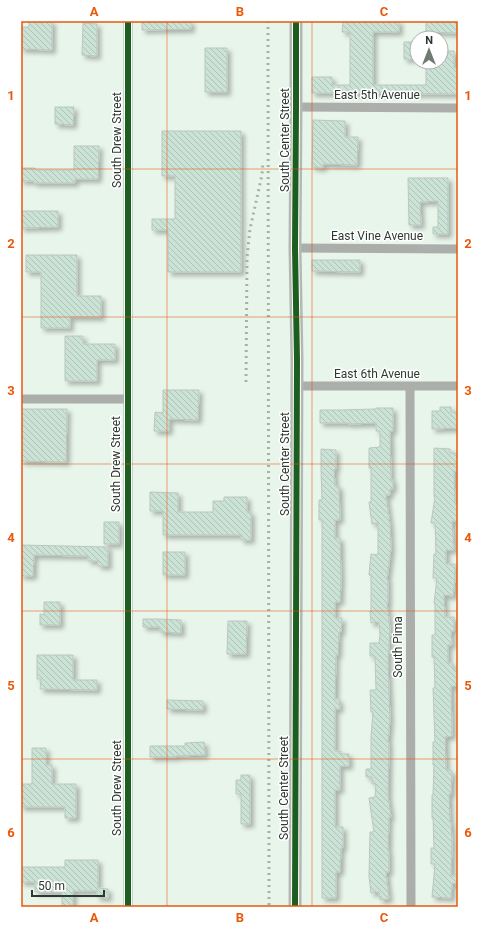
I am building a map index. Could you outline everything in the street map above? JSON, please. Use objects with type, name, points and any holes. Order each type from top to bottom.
[{"type":"street","name":"South Drew Street","points":[[128,21],[128,907]]},
{"type":"street","name":"South Center Street","points":[[295,907],[297,360],[295,248],[296,21]]},
{"type":"street","name":"East 5th Avenue","points":[[296,107],[458,108]]},
{"type":"street","name":"East Vine Avenue","points":[[295,248],[458,249]]},
{"type":"street","name":"East 6th Avenue","points":[[296,386],[458,386]]},
{"type":"street","name":"South Pima","points":[[410,386],[410,907]]},
{"type":"street","points":[[21,399],[127,399]]},
{"type":"building","points":[[29,21],[52,21],[52,50],[21,49],[21,27],[29,27]]},
{"type":"building","points":[[142,21],[191,21],[191,29],[142,30]]},
{"type":"building","points":[[343,21],[399,21],[399,32],[373,32],[373,85],[426,85],[426,70],[449,70],[449,51],[454,51],[454,68],[458,68],[458,94],[312,93],[312,77],[332,77],[332,85],[350,85],[350,32],[342,32]]},
{"type":"building","points":[[426,21],[457,21],[457,33],[449,33],[449,30],[426,30]]},
{"type":"building","points":[[83,23],[97,24],[97,56],[82,55]]},
{"type":"building","points":[[404,42],[409,42],[409,59],[404,59]]},
{"type":"building","points":[[205,48],[227,48],[227,92],[205,92]]},
{"type":"building","points":[[55,107],[74,107],[73,125],[55,124]]},
{"type":"building","points":[[313,120],[345,121],[345,137],[358,137],[357,165],[323,164],[323,168],[312,167]]},
{"type":"building","points":[[162,131],[241,131],[241,272],[168,272],[168,230],[152,230],[152,219],[175,219],[175,176],[162,176]]},
{"type":"building","points":[[74,146],[99,146],[98,179],[75,179],[75,183],[34,183],[34,181],[21,181],[21,168],[35,168],[35,170],[74,170]]},
{"type":"building","points":[[408,178],[448,178],[448,234],[433,234],[433,227],[438,227],[438,201],[420,202],[421,225],[409,225]]},
{"type":"building","points":[[21,211],[58,211],[58,227],[21,228]]},
{"type":"building","points":[[26,255],[77,255],[77,296],[101,296],[101,317],[70,317],[70,328],[41,328],[41,272],[26,272]]},
{"type":"building","points":[[312,260],[360,260],[360,272],[312,271]]},
{"type":"building","points":[[65,336],[83,336],[83,344],[115,344],[115,360],[97,360],[97,381],[65,381]]},
{"type":"building","points":[[163,390],[199,390],[198,420],[169,419],[169,431],[154,431],[155,412],[163,413]]},
{"type":"building","points":[[440,407],[451,407],[451,412],[458,412],[458,428],[432,429],[432,411],[440,411]]},
{"type":"building","points":[[393,408],[393,431],[390,431],[391,480],[393,480],[393,489],[390,489],[390,495],[386,495],[391,548],[387,580],[387,603],[390,629],[388,663],[390,720],[388,742],[388,796],[391,817],[389,817],[389,872],[386,872],[389,899],[380,900],[379,892],[371,893],[369,876],[370,832],[374,832],[369,798],[375,797],[376,784],[372,784],[372,777],[366,777],[366,769],[371,769],[373,712],[371,712],[370,690],[376,690],[375,656],[370,656],[370,643],[379,643],[380,635],[379,622],[371,623],[370,611],[371,575],[369,575],[371,554],[378,555],[378,523],[372,524],[369,502],[371,502],[371,468],[369,468],[369,448],[380,447],[380,431],[376,431],[376,423],[320,423],[320,410]]},
{"type":"building","points":[[21,409],[67,409],[66,462],[21,461]]},
{"type":"building","points":[[434,448],[450,449],[450,453],[458,453],[458,471],[454,471],[455,504],[458,505],[458,513],[457,521],[452,521],[454,550],[446,550],[446,564],[455,564],[455,579],[453,596],[444,595],[445,617],[454,617],[454,631],[451,631],[452,645],[448,645],[448,663],[452,663],[453,670],[458,670],[458,686],[451,686],[452,736],[445,737],[446,770],[452,771],[451,794],[449,794],[452,843],[451,876],[458,876],[458,884],[452,883],[451,898],[432,897],[435,864],[431,864],[431,848],[434,848],[432,795],[434,764],[433,765],[433,742],[435,742],[433,688],[435,688],[434,657],[432,657],[432,635],[435,635],[434,603],[437,578],[433,578],[434,554],[436,554],[435,523],[431,523],[435,497]]},
{"type":"building","points":[[321,449],[336,450],[336,469],[334,469],[335,486],[339,486],[340,520],[335,520],[335,538],[340,538],[341,581],[340,602],[335,602],[335,618],[342,618],[341,632],[339,632],[338,655],[336,655],[335,699],[339,699],[340,709],[335,709],[335,751],[341,751],[341,754],[349,754],[349,766],[340,766],[340,790],[335,790],[335,823],[336,827],[343,827],[343,848],[341,848],[340,872],[336,872],[336,898],[322,898],[322,520],[319,520],[319,500],[322,500]]},
{"type":"building","points":[[150,492],[178,493],[178,512],[213,512],[213,501],[224,501],[224,497],[247,497],[247,512],[251,512],[251,540],[241,540],[241,535],[163,535],[163,511],[150,511]]},
{"type":"building","points":[[104,522],[119,522],[119,544],[104,544]]},
{"type":"building","points":[[21,545],[108,547],[108,566],[98,566],[98,561],[88,561],[88,556],[34,555],[33,576],[21,576]]},
{"type":"building","points":[[163,552],[185,552],[185,575],[163,575]]},
{"type":"building","points":[[44,602],[60,602],[60,625],[40,625],[40,614],[44,615]]},
{"type":"building","points":[[143,619],[181,620],[181,633],[160,632],[160,627],[143,627]]},
{"type":"building","points":[[228,621],[247,621],[246,654],[227,654]]},
{"type":"building","points":[[37,655],[73,655],[73,680],[97,680],[97,690],[40,689],[41,679],[37,679]]},
{"type":"building","points":[[167,700],[203,701],[203,710],[167,709]]},
{"type":"building","points":[[204,742],[205,755],[150,757],[150,746],[185,746],[185,743]]},
{"type":"building","points":[[32,748],[46,748],[46,765],[52,765],[52,784],[76,784],[76,818],[65,818],[65,807],[21,807],[21,784],[32,784]]},
{"type":"building","points":[[241,775],[250,775],[250,824],[241,824],[241,794],[236,794],[236,780],[241,780]]},
{"type":"building","points":[[65,860],[98,860],[98,888],[108,889],[108,898],[97,897],[97,891],[73,891],[73,907],[62,907],[62,892],[35,892],[35,882],[21,882],[21,867],[65,867]]},
{"type":"railway","points":[[268,21],[269,907]]},
{"type":"railway","points":[[246,382],[247,258],[250,229],[262,175],[263,162]]},
{"type":"cycle path","points":[[128,21],[128,907]]},
{"type":"cycle path","points":[[295,907],[297,360],[295,248],[296,21]]}]
